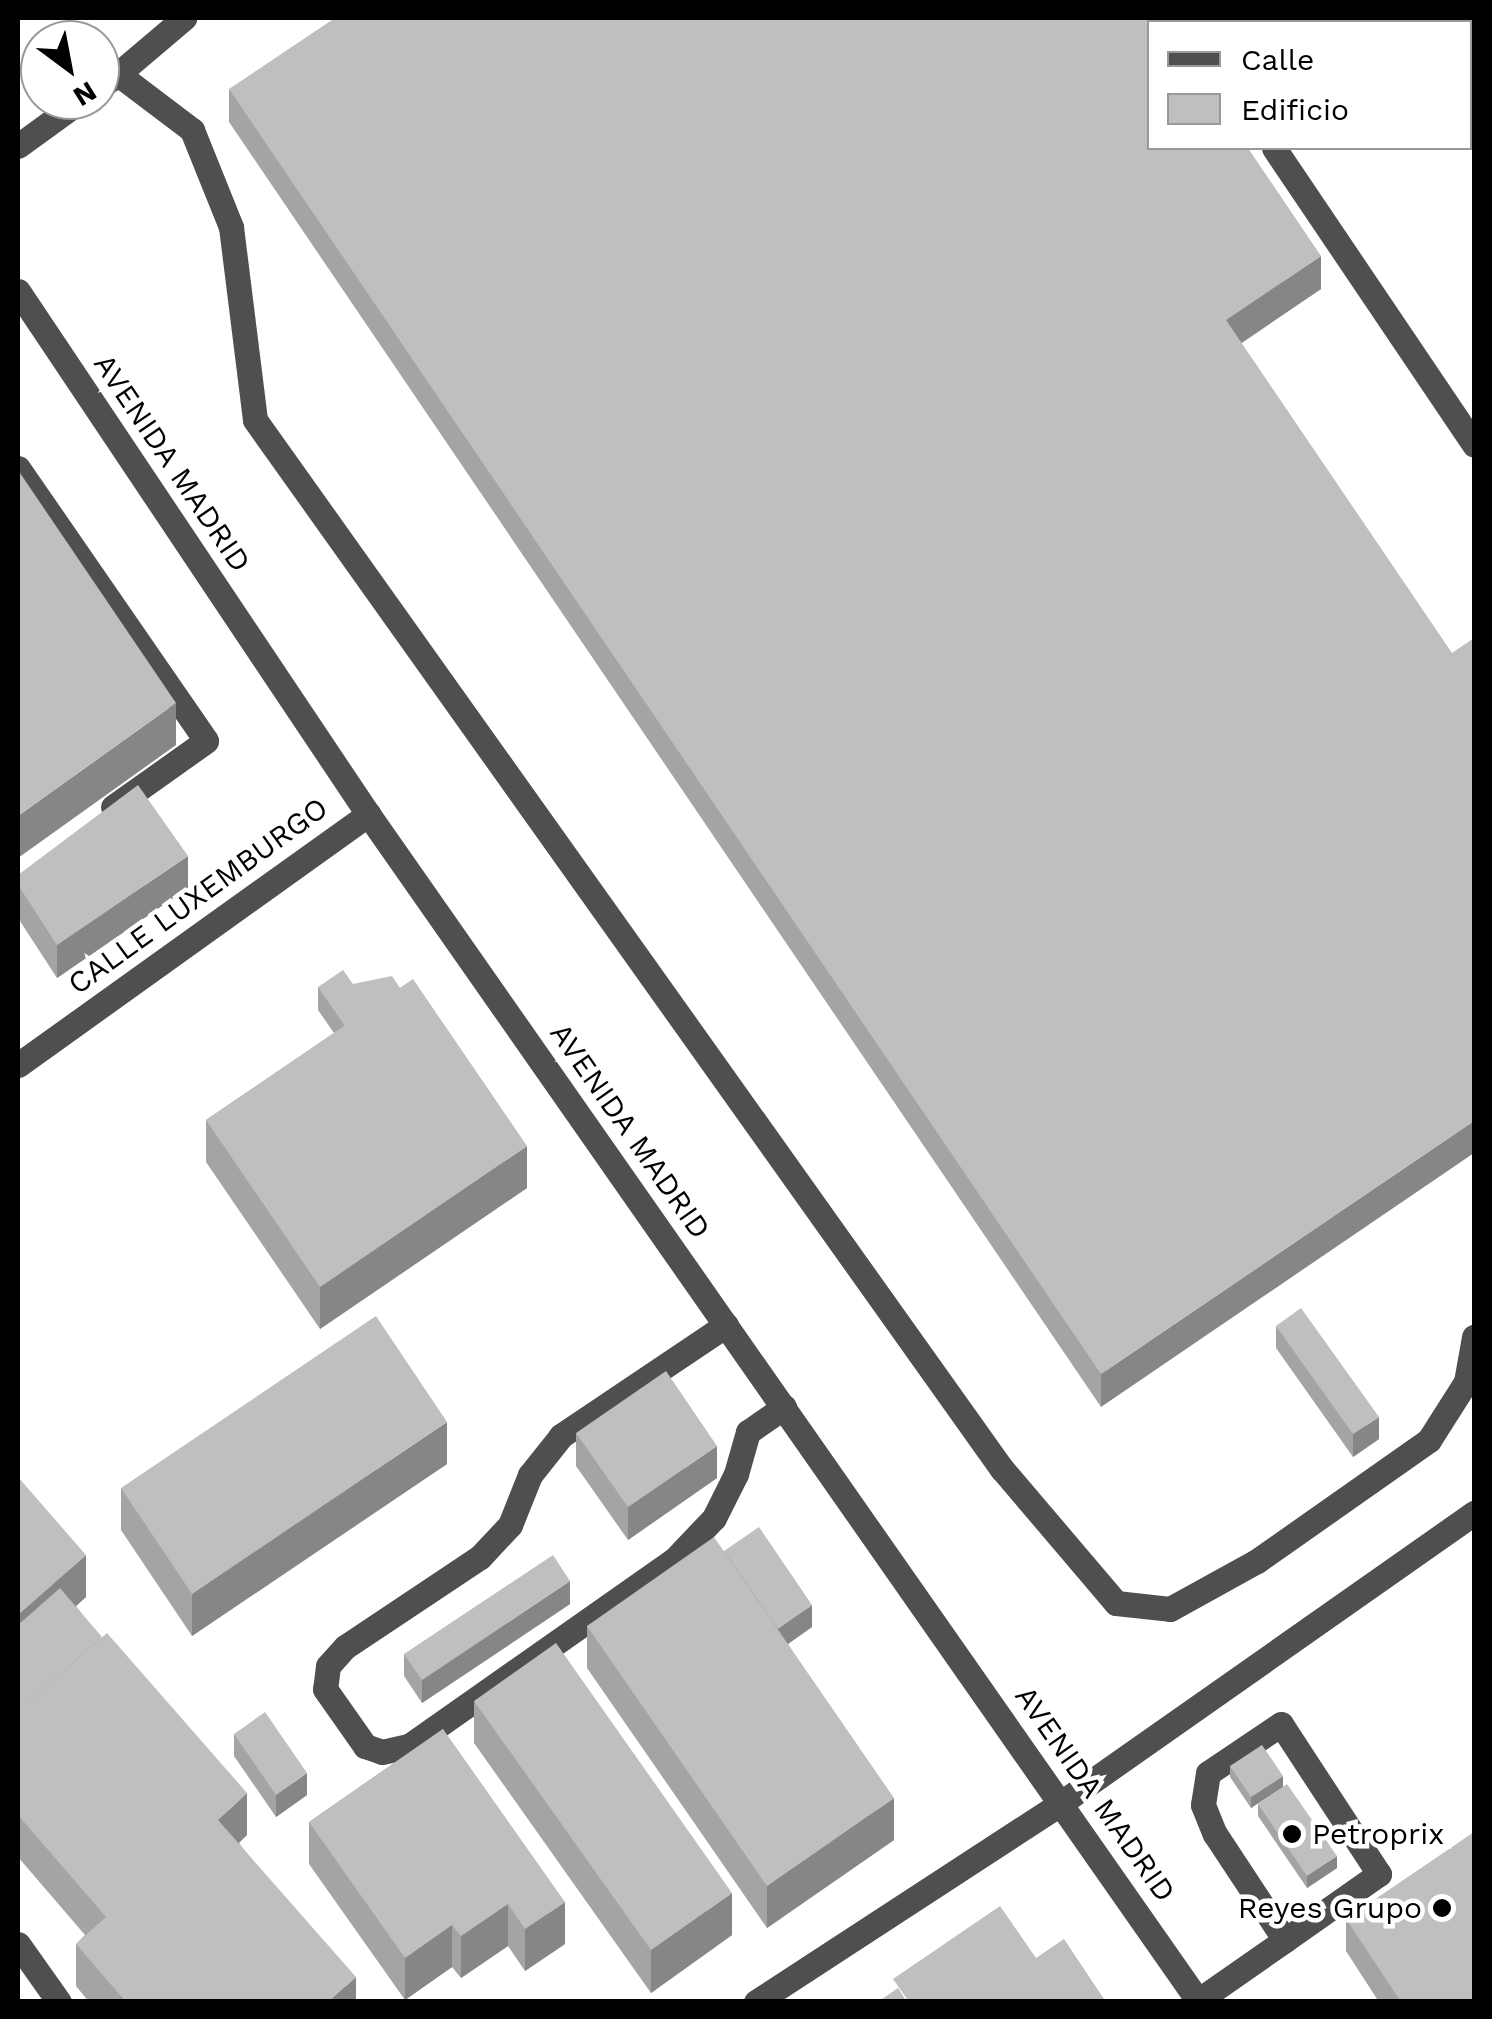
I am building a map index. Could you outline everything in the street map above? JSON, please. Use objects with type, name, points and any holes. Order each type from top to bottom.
[{"type":"street","points":[[120,71],[184,18]]},
{"type":"street","points":[[120,87],[192,130],[231,227],[255,420],[1002,1470],[1116,1603],[1170,1610],[1257,1561],[1429,1440],[1466,1382],[1474,1337]]},
{"type":"street","points":[[18,146],[54,120]]},
{"type":"street","points":[[1275,150],[1474,445]]},
{"type":"street","name":"AVENIDA MADRID","points":[[18,290],[368,814],[1199,2001]]},
{"type":"street","points":[[18,468],[206,740],[96,819]]},
{"type":"street","name":"CALLE LUXEMBURGO","points":[[18,1065],[368,814]]},
{"type":"street","points":[[726,1325],[561,1436],[530,1475],[510,1525],[480,1556],[346,1647],[328,1666],[325,1689],[366,1746],[382,1752],[409,1746],[674,1560],[714,1518],[736,1474],[748,1432],[784,1408]]},
{"type":"street","points":[[756,2002],[1061,1802],[1474,1514]]},
{"type":"street","points":[[1199,2001],[1379,1874],[1281,1724],[1208,1773],[1203,1805],[1214,1834],[1285,1940]]},
{"type":"street","points":[[18,1944],[59,2002]]},
{"type":"building","points":[[335,18],[1159,18],[1147,20],[1147,150],[1249,150],[1321,256],[1226,320],[1452,653],[1474,638],[1474,1121],[1101,1374],[229,89]]},
{"type":"building","points":[[18,470],[176,703],[18,816]]},
{"type":"building","points":[[138,785],[188,856],[57,945],[18,885],[18,875]]},
{"type":"building","points":[[343,970],[353,984],[392,976],[400,988],[345,1026],[318,987]]},
{"type":"building","points":[[413,979],[527,1146],[320,1287],[206,1120]]},
{"type":"building","points":[[1301,1308],[1379,1417],[1353,1434],[1276,1326]]},
{"type":"building","points":[[376,1316],[447,1422],[192,1594],[121,1488]]},
{"type":"building","points":[[666,1371],[717,1446],[628,1507],[576,1433]]},
{"type":"building","points":[[18,1477],[86,1555],[18,1615]]},
{"type":"building","points":[[759,1527],[812,1605],[778,1629],[724,1551]]},
{"type":"building","points":[[714,1537],[894,1798],[767,1886],[587,1626]]},
{"type":"building","points":[[553,1555],[570,1581],[422,1680],[404,1654]]},
{"type":"building","points":[[60,1588],[102,1637],[18,1711],[18,1625]]},
{"type":"building","points":[[107,1633],[247,1793],[218,1820],[356,1977],[328,2002],[126,2002],[76,1944],[106,1917],[18,1815],[18,1711]]},
{"type":"building","points":[[556,1643],[732,1893],[651,1950],[474,1701]]},
{"type":"building","points":[[265,1712],[307,1773],[276,1795],[234,1734]]},
{"type":"building","points":[[443,1729],[565,1902],[525,1929],[508,1904],[461,1936],[452,1925],[405,1958],[309,1822]]},
{"type":"building","points":[[1262,1745],[1283,1776],[1251,1797],[1230,1766]]},
{"type":"building","points":[[1287,1784],[1337,1856],[1307,1876],[1258,1804]]},
{"type":"building","name":"Reyes Grupo","points":[[1474,1832],[1474,2002],[1401,2002],[1346,1919]]},
{"type":"building","points":[[1000,1906],[1036,1958],[1064,1939],[1106,2002],[909,2002],[893,1979]]},
{"type":"building","points":[[898,1988],[907,2002],[878,2002]]},
{"type":"place","name":"Petroprix","points":[[1292,1834]]},
{"type":"place","name":"Reyes Grupo","points":[[1442,1908]]}]
